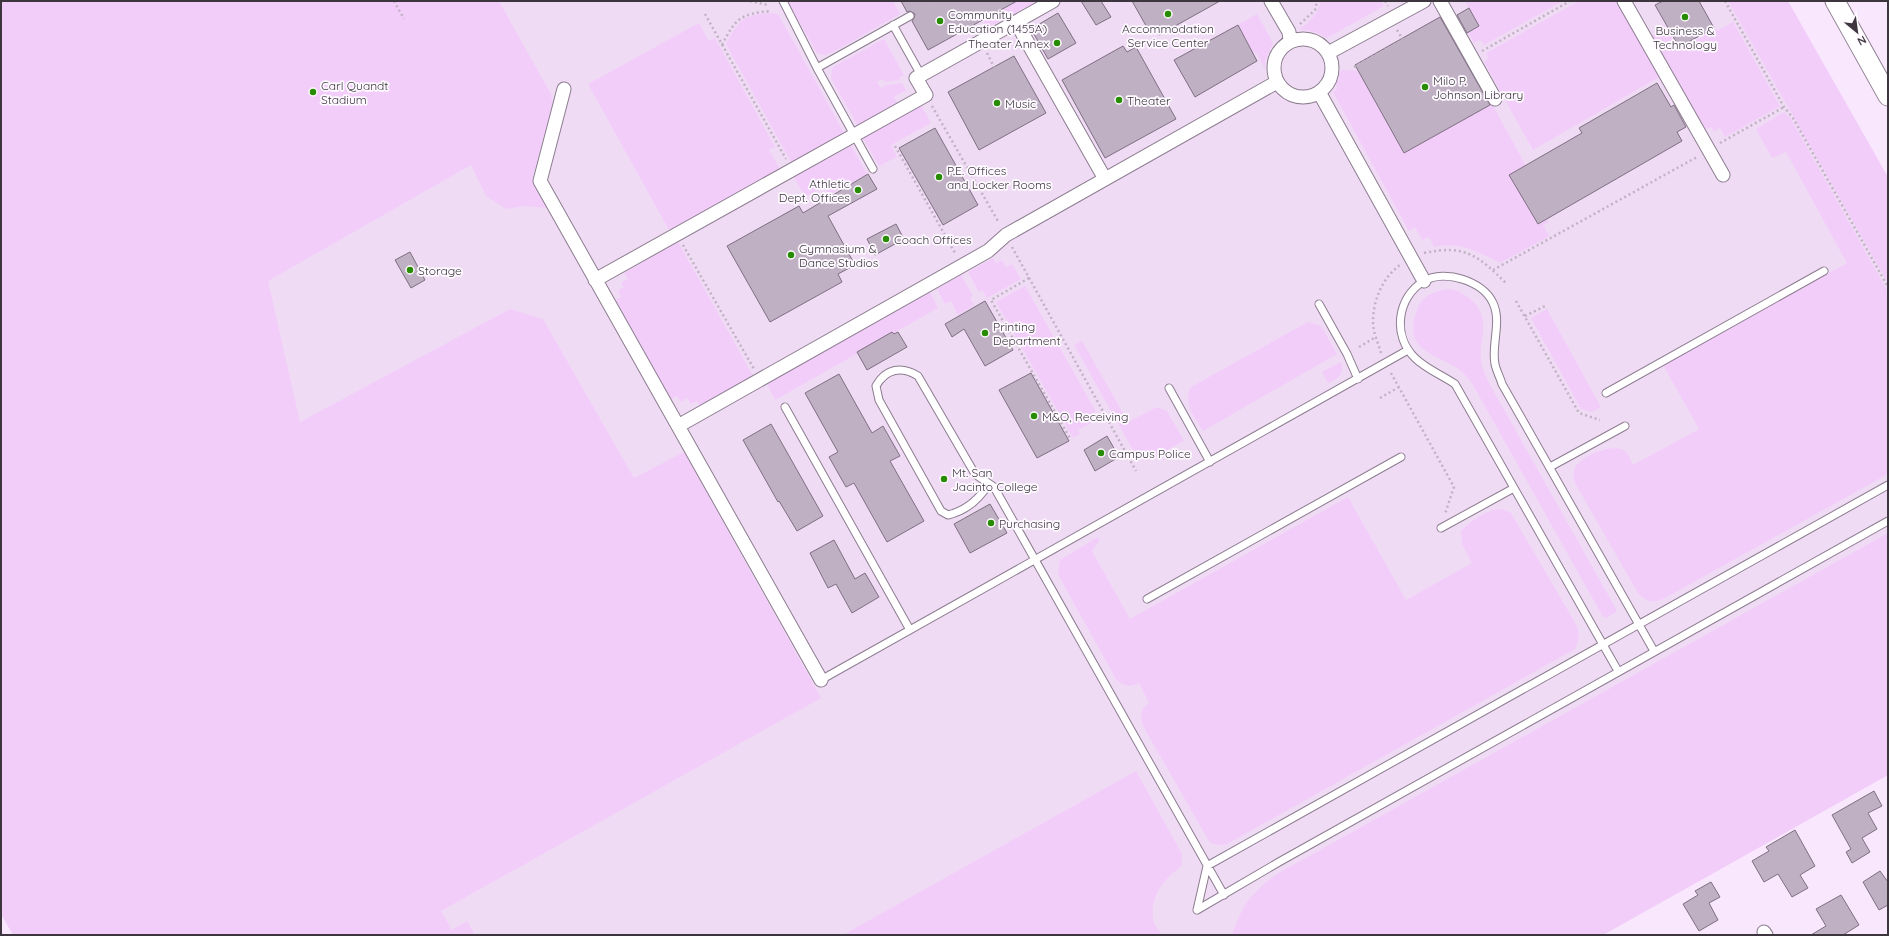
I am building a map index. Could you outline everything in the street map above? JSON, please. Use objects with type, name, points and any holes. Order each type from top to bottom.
[{"type":"main road","points":[[1835,1],[1888,96]]},
{"type":"street","points":[[595,280],[926,95],[916,78],[1053,1]]},
{"type":"street","points":[[1271,1],[1290,37]]},
{"type":"street","points":[[1328,53],[1424,1]]},
{"type":"street","points":[[1440,1],[1495,99]]},
{"type":"street","points":[[1624,1],[1723,175]]},
{"type":"street","points":[[1016,22],[1106,179]]},
{"type":"street","points":[[1290,37],[1308,39],[1323,46],[1331,61],[1330,78],[1319,92],[1310,96],[1301,97],[1292,95],[1283,90],[1277,82],[1273,67],[1275,59],[1290,37]]},
{"type":"street","points":[[678,426],[962,266],[988,251],[1006,235],[1277,82]]},
{"type":"street","points":[[564,89],[540,181],[678,426],[818,681]]},
{"type":"street","points":[[1319,92],[1424,281]]},
{"type":"lane","points":[[783,1],[817,68],[873,169]]},
{"type":"lane","points":[[817,68],[910,16]]},
{"type":"lane","points":[[893,25],[921,75]]},
{"type":"lane","points":[[1606,393],[1824,271]]},
{"type":"lane","points":[[1618,671],[1455,384],[1423,364],[1408,350],[1400,330],[1402,309],[1410,294],[1424,281],[1442,277],[1458,278],[1479,287],[1494,303],[1496,316],[1495,363],[1502,384],[1654,650]]},
{"type":"lane","points":[[1319,304],[1347,354],[1358,379]]},
{"type":"lane","points":[[818,681],[1408,350]]},
{"type":"lane","points":[[988,485],[977,500],[955,514],[948,515],[941,511],[879,400],[876,386],[880,378],[902,368],[918,376],[975,474],[988,485],[994,487],[1224,895]]},
{"type":"lane","points":[[1169,388],[1210,462]]},
{"type":"lane","points":[[785,407],[910,630]]},
{"type":"lane","points":[[1550,467],[1625,426]]},
{"type":"lane","points":[[1147,599],[1401,456]]},
{"type":"lane","points":[[1888,485],[1208,866],[1197,910],[1654,650],[1888,521]]},
{"type":"lane","points":[[1441,528],[1514,488]]},
{"type":"path","points":[[394,1],[404,19]]},
{"type":"path","points":[[750,1],[768,5]]},
{"type":"path","points":[[910,16],[936,1]]},
{"type":"path","points":[[960,1],[982,41]]},
{"type":"path","points":[[1290,37],[1315,10],[1317,1]]},
{"type":"path","points":[[1472,57],[1570,1]]},
{"type":"path","points":[[1725,1],[1784,107],[1793,118],[1888,287]]},
{"type":"path","points":[[722,45],[732,27],[741,18],[750,13],[771,11]]},
{"type":"path","points":[[705,14],[792,170]]},
{"type":"path","points":[[1354,67],[1403,40]]},
{"type":"path","points":[[926,95],[1006,235],[1136,471]]},
{"type":"path","points":[[1493,270],[1784,107]]},
{"type":"path","points":[[895,146],[962,266]]},
{"type":"path","points":[[677,234],[760,380]]},
{"type":"path","points":[[1029,278],[991,300],[1071,440]]},
{"type":"path","points":[[1516,301],[1579,413],[1600,420]]},
{"type":"path","points":[[1525,316],[1545,306]]},
{"type":"path","points":[[1358,347],[1376,337]]},
{"type":"path","points":[[1391,373],[1454,487],[1441,528]]},
{"type":"path","points":[[1380,398],[1399,388]]},
{"type":"shaded area","name":"Mt. San Jacinto College","points":[[1,1],[1785,1],[1888,183],[1888,775],[1603,935],[13,935],[1,914]]},
{"type":"shaded area","points":[[1,1],[499,1],[552,96],[553,102],[532,179],[547,208],[524,206],[506,209],[486,196],[471,165],[268,281],[300,422],[510,309],[543,319],[634,478],[684,452],[821,698],[441,911],[452,930],[467,921],[475,935],[13,935],[1,914]]},
{"type":"shaded area","points":[[787,1],[893,1],[900,14],[833,52],[824,55],[817,53]]},
{"type":"shaded area","points":[[1007,1],[1037,1],[988,28],[983,20],[1009,6]]},
{"type":"shaded area","points":[[1321,1],[1381,1],[1384,6],[1327,38],[1315,32],[1299,29],[1307,24],[1313,17],[1318,10]]},
{"type":"shaded area","points":[[1465,1],[1563,1],[1484,45],[1480,40],[1474,43],[1468,32],[1478,26]]},
{"type":"shaded area","points":[[1579,1],[1616,1],[1659,77],[1533,150],[1484,62],[1489,58],[1486,53]]},
{"type":"shaded area","points":[[1728,1],[1788,1],[1888,177],[1888,283]]},
{"type":"shaded area","points":[[770,13],[778,14],[844,133],[791,162],[726,44],[735,29],[743,20],[754,15]]},
{"type":"shaded area","points":[[1257,14],[1273,43],[1265,61],[1265,69],[1256,52],[1253,53],[1238,25]]},
{"type":"shaded area","points":[[1733,22],[1780,106],[1725,137],[1720,128],[1714,132],[1711,127],[1705,130],[1652,36],[1655,34],[1653,31],[1664,25],[1678,50],[1716,29],[1717,31]]},
{"type":"shaded area","points":[[699,23],[709,41],[715,38],[775,147],[769,150],[780,169],[669,230],[588,84]]},
{"type":"shaded area","points":[[884,39],[904,75],[899,78],[900,80],[885,82],[883,79],[877,82],[881,88],[886,85],[902,83],[906,90],[894,97],[897,103],[858,126],[831,78],[832,69]]},
{"type":"shaded area","points":[[1343,70],[1358,71],[1404,153],[1492,104],[1526,166],[1510,175],[1538,224],[1547,219],[1549,222],[1543,225],[1549,236],[1500,263],[1468,249],[1452,245],[1434,247],[1429,237],[1422,240],[1415,227],[1409,231],[1333,92],[1338,88],[1334,82],[1340,79],[1337,73]]},
{"type":"shaded area","points":[[921,105],[931,123],[891,145],[897,157],[879,166],[863,138]]},
{"type":"shaded area","points":[[1784,112],[1791,119],[1888,292],[1888,474],[1665,598],[1657,601],[1650,601],[1638,593],[1575,483],[1574,470],[1579,462],[1592,454],[1614,448],[1621,449],[1626,452],[1633,465],[1699,429],[1663,365],[1847,263],[1786,152],[1772,158],[1756,129]]},
{"type":"shaded area","points":[[851,146],[867,174],[829,195],[824,187],[805,197],[794,177]]},
{"type":"shaded area","points":[[678,242],[753,376],[700,406],[697,401],[691,404],[687,398],[681,402],[677,396],[671,399],[615,300],[621,297],[618,291],[624,287],[621,283],[628,279],[624,273]]},
{"type":"shaded area","points":[[993,258],[996,263],[1002,260],[1006,267],[1012,264],[1021,279],[987,298],[982,290],[979,292],[968,272]]},
{"type":"shaded area","points":[[961,275],[973,296],[970,298],[974,305],[958,315],[951,301],[945,304],[937,289]]},
{"type":"shaded area","points":[[1025,286],[1096,412],[1089,416],[1093,422],[1078,430],[1080,434],[1073,438],[996,302]]},
{"type":"shaded area","points":[[1451,289],[1468,297],[1476,305],[1482,316],[1483,336],[1481,362],[1484,371],[1489,383],[1616,609],[1616,612],[1606,618],[1603,617],[1473,385],[1461,371],[1425,350],[1418,344],[1414,336],[1413,325],[1417,310],[1422,301],[1430,294]]},
{"type":"shaded area","points":[[930,292],[938,308],[775,400],[767,384]]},
{"type":"shaded area","points":[[1547,309],[1601,407],[1592,412],[1581,409],[1531,318]]},
{"type":"shaded area","points":[[1308,322],[1321,326],[1337,354],[1203,431],[1193,415],[1189,404],[1188,399],[1191,387]]},
{"type":"shaded area","points":[[1082,341],[1128,422],[1157,407],[1167,411],[1184,441],[1146,461],[1143,456],[1138,459],[1074,345]]},
{"type":"shaded area","points":[[1341,362],[1342,372],[1335,380],[1328,383],[1322,372]]},
{"type":"shaded area","points":[[1348,497],[1406,600],[1472,563],[1462,544],[1461,531],[1469,524],[1485,513],[1497,509],[1502,509],[1511,513],[1577,626],[1579,638],[1575,649],[1227,844],[1219,845],[1210,843],[1143,726],[1141,719],[1142,711],[1149,703],[1139,683],[1127,686],[1116,679],[1058,574],[1060,560],[1098,537],[1100,540],[1092,551],[1130,619]]},
{"type":"shaded area","points":[[1888,533],[1888,775],[1603,935],[1232,935],[1248,900],[1277,874]]},
{"type":"shaded area","points":[[1136,771],[1182,854],[1182,866],[1170,876],[1160,888],[1154,902],[1153,920],[1162,935],[843,935]]},
{"type":"building","name":"Community Education (1455A)","points":[[901,1],[1017,1],[928,50],[912,21],[915,14],[910,11],[907,12]]},
{"type":"building","points":[[1081,1],[1101,1],[1111,17],[1096,25]]},
{"type":"building","name":"Accommodation Service Center","points":[[1132,1],[1220,1],[1159,35],[1156,28],[1149,31]]},
{"type":"building","name":"Business & Technology","points":[[1663,1],[1699,1],[1714,28],[1679,47],[1655,5]]},
{"type":"building","points":[[1469,8],[1479,26],[1467,33],[1457,15]]},
{"type":"building","points":[[1058,13],[1076,43],[1048,59],[1031,29]]},
{"type":"building","name":"Milo P. Johnson Library","points":[[1440,17],[1490,105],[1404,153],[1355,65]]},
{"type":"building","points":[[1238,25],[1257,61],[1195,97],[1174,60]]},
{"type":"building","name":"Theater","points":[[1123,46],[1127,52],[1136,47],[1176,119],[1105,158],[1062,80]]},
{"type":"building","name":"Music","points":[[1014,56],[1046,113],[979,150],[948,92]]},
{"type":"building","points":[[1657,83],[1671,107],[1674,105],[1686,127],[1677,132],[1682,141],[1538,224],[1509,175],[1582,133],[1579,128]]},
{"type":"building","name":"P.E. Offices and Locker Rooms","points":[[935,128],[978,205],[943,225],[899,148]]},
{"type":"building","name":"Gymnasium & Dance Studios","points":[[868,174],[877,189],[828,216],[855,265],[838,274],[842,282],[770,322],[727,246],[799,206],[803,213]]},
{"type":"building","name":"Coach Offices","points":[[896,224],[904,239],[875,255],[867,239]]},
{"type":"building","name":"Storage","points":[[410,252],[425,280],[411,288],[395,260]]},
{"type":"building","name":"Printing Department","points":[[985,301],[1013,350],[985,366],[964,329],[952,337],[945,324]]},
{"type":"building","points":[[892,332],[894,334],[898,332],[907,347],[867,370],[857,352]]},
{"type":"building","name":"M&O, Receiving","points":[[1031,373],[1069,441],[1037,458],[999,390]]},
{"type":"building","points":[[839,374],[872,433],[883,426],[900,456],[890,461],[924,521],[887,542],[854,483],[846,487],[829,457],[838,452],[805,393]]},
{"type":"building","points":[[771,424],[823,516],[797,531],[779,501],[778,502],[743,440]]},
{"type":"building","name":"Campus Police","points":[[1107,436],[1119,457],[1095,471],[1084,450]]},
{"type":"building","points":[[990,504],[1007,533],[970,553],[954,524]]},
{"type":"building","points":[[834,540],[855,579],[865,573],[879,597],[852,613],[836,584],[828,588],[810,553]]},
{"type":"building","points":[[1874,791],[1882,806],[1868,813],[1877,829],[1862,838],[1870,852],[1852,863],[1846,852],[1851,849],[1832,815]]},
{"type":"building","points":[[1795,830],[1815,866],[1800,875],[1808,888],[1792,897],[1778,874],[1764,882],[1752,861],[1769,851],[1766,847]]},
{"type":"building","points":[[1880,871],[1888,882],[1888,905],[1879,910],[1863,882]]},
{"type":"building","points":[[1711,882],[1720,897],[1709,903],[1718,920],[1699,931],[1683,904],[1698,895],[1695,891]]},
{"type":"building","points":[[1841,895],[1859,925],[1843,935],[1811,935],[1826,926],[1816,909]]},
{"type":"place","name":"Accommodation Service Center","points":[[1168,14]]},
{"type":"place","name":"Business & Technology","points":[[1685,17]]},
{"type":"place","name":"Community Education (1455A)","points":[[940,21]]},
{"type":"place","name":"Theater Annex","points":[[1057,43]]},
{"type":"place","name":"Milo P. Johnson Library","points":[[1425,87]]},
{"type":"place","name":"Carl Quandt Stadium","points":[[313,92]]},
{"type":"place","name":"Theater","points":[[1119,100]]},
{"type":"place","name":"Music","points":[[997,103]]},
{"type":"place","name":"P.E. Offices and Locker Rooms","points":[[939,177]]},
{"type":"place","name":"Athletic Dept. Offices","points":[[858,190]]},
{"type":"place","name":"Coach Offices","points":[[886,239]]},
{"type":"place","name":"Gymnasium & Dance Studios","points":[[791,255]]},
{"type":"place","name":"Storage","points":[[410,270]]},
{"type":"place","name":"Printing Department","points":[[985,333]]},
{"type":"place","name":"M&O, Receiving","points":[[1034,416]]},
{"type":"place","name":"Campus Police","points":[[1101,453]]},
{"type":"place","name":"Mt. San Jacinto College","points":[[944,479]]},
{"type":"place","name":"Purchasing","points":[[991,523]]}]
